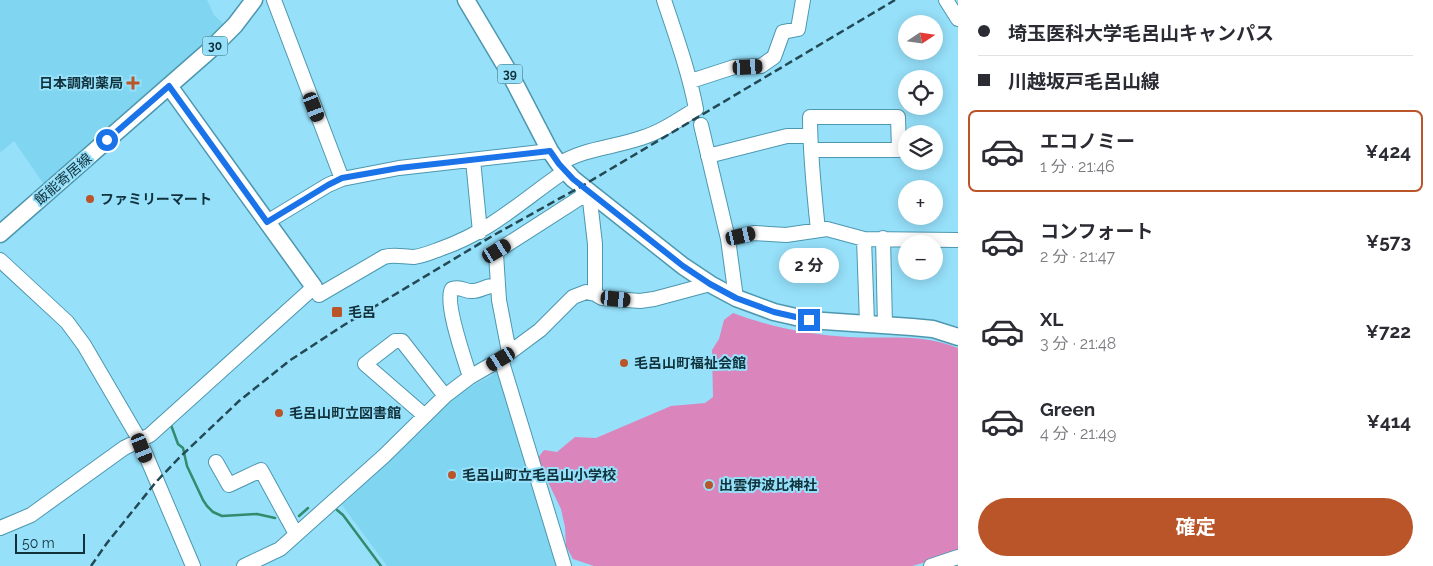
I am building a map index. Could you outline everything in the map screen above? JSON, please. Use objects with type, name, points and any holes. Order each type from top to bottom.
[{"type":"main road","name":"飯能寄居線","points":[[0,234],[220,41],[254,0]]},
{"type":"main road","name":"39","points":[[466,0],[510,74],[558,162],[589,192],[683,266],[736,298],[774,312],[809,320],[867,323],[933,330],[958,337]]},
{"type":"main road","points":[[169,86],[314,287]]},
{"type":"street","points":[[274,0],[342,178]]},
{"type":"street","points":[[0,528],[31,515],[124,448],[150,435],[314,287],[319,295],[384,258],[393,255],[414,257],[427,254],[480,232],[513,211],[558,162],[574,155],[640,139],[658,132],[696,109],[691,81],[664,0]]},
{"type":"street","points":[[691,81],[734,67],[761,66],[774,57],[783,32],[798,29],[803,0]]},
{"type":"street","points":[[946,0],[958,19]]},
{"type":"street","points":[[811,150],[899,150],[898,117],[810,117],[810,136],[811,150],[818,230]]},
{"type":"street","points":[[701,125],[728,239],[736,298]]},
{"type":"street","points":[[708,156],[787,136],[810,136]]},
{"type":"street","points":[[473,160],[480,232]]},
{"type":"street","points":[[267,222],[342,178],[399,168],[473,160],[558,162]]},
{"type":"street","points":[[564,566],[505,356],[498,286],[497,251],[589,192],[596,244],[595,294]]},
{"type":"street","points":[[728,239],[754,233],[786,235],[827,229],[864,239],[958,240]]},
{"type":"street","points":[[883,238],[885,325]]},
{"type":"street","points":[[864,239],[867,323]]},
{"type":"street","points":[[0,260],[67,322],[84,345],[139,439],[194,566]]},
{"type":"street","points":[[244,566],[280,549],[384,456],[445,396],[540,330],[573,296],[586,292],[602,298],[640,301],[710,284]]},
{"type":"street","points":[[470,377],[451,309],[449,294],[452,290],[459,287],[473,292],[491,285],[498,286]]},
{"type":"street","points":[[425,416],[365,364],[395,341],[402,341],[445,396]]},
{"type":"street","points":[[216,462],[229,485],[261,470],[296,534]]},
{"type":"street","points":[[931,566],[958,557]]},
{"type":"shaded area","points":[[0,0],[207,0],[214,15],[226,26],[45,186],[14,141],[1,152],[0,150]]},
{"type":"shaded area","points":[[733,313],[776,326],[805,332],[849,337],[918,338],[945,343],[958,348],[958,551],[912,566],[594,566],[573,559],[566,546],[565,527],[561,509],[537,459],[544,450],[557,452],[575,437],[596,438],[671,406],[705,403],[713,397],[712,350],[719,339],[724,320]]},
{"type":"shaded area","name":"毛呂山町立毛呂山小学校","points":[[495,374],[500,375],[557,566],[387,566],[342,505],[405,446],[450,400]]},
{"type":"waterway","points":[[171,425],[178,444],[183,448],[187,466],[203,500],[213,512],[222,516],[257,514],[275,518]]},
{"type":"waterway","points":[[299,516],[308,508]]},
{"type":"waterway","points":[[337,510],[343,515],[381,566]]},
{"type":"railway","points":[[91,566],[156,482],[178,459],[239,401],[289,361],[344,325],[494,235],[582,186],[895,0]]},
{"type":"place","name":"日本調剤薬局","points":[[133,83]]},
{"type":"place","name":"ファミリーマート","points":[[90,199]]},
{"type":"place","name":"毛呂","points":[[337,312]]},
{"type":"place","name":"毛呂山町福祉会館","points":[[624,363]]},
{"type":"place","name":"毛呂山町立図書館","points":[[279,413]]},
{"type":"place","name":"毛呂山町立毛呂山小学校","points":[[452,475]]},
{"type":"place","name":"出雲伊波比神社","points":[[709,485]]},
{"type":"route","points":[[107,140],[169,86],[267,222],[342,178],[399,168],[550,151],[573,179],[683,266],[710,284],[736,298],[774,312],[809,320]]}]
